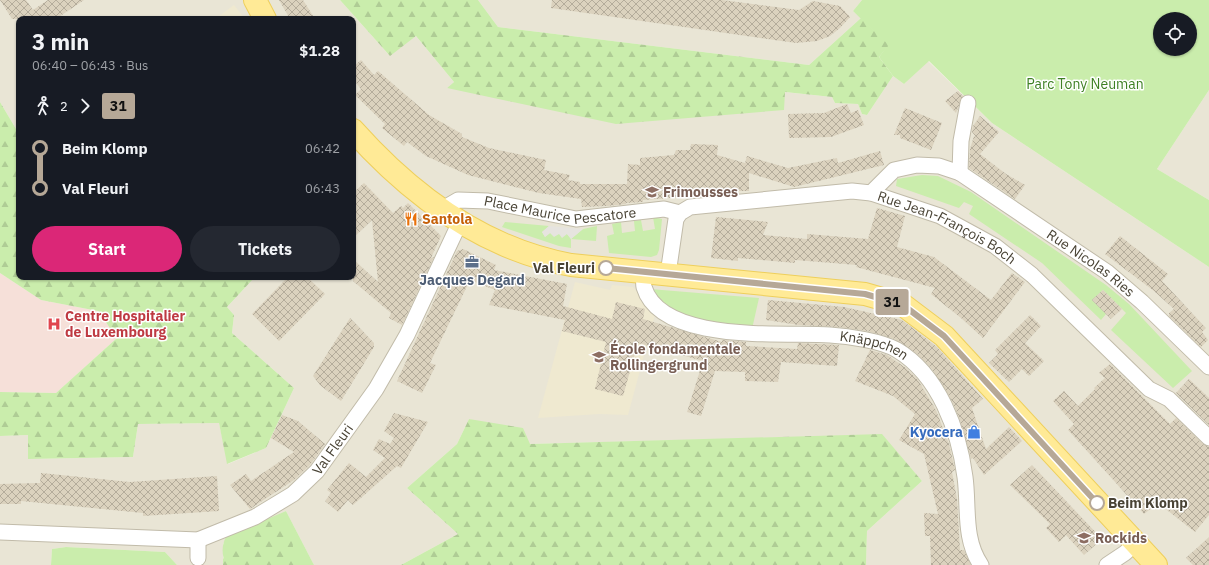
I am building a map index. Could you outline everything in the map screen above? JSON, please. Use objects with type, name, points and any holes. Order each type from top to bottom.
[{"type":"main road","points":[[255,0],[264,16]]},
{"type":"main road","points":[[356,133],[390,168],[441,210],[490,239],[523,253],[552,262],[865,294],[903,305],[944,336],[1156,565]]},
{"type":"street","points":[[960,173],[961,141],[968,103]]},
{"type":"street","name":"Rue Nicolas Ries","points":[[871,192],[894,170],[900,168],[917,165],[939,166],[960,173],[1107,272],[1142,302],[1209,367]]},
{"type":"street","name":"Rue Jean-François Boch","points":[[680,213],[690,207],[852,191],[871,192],[940,216],[995,246],[1032,275],[1149,389],[1169,399],[1209,438]]},
{"type":"street","name":"Place Maurice Pescatore","points":[[441,210],[458,200],[488,202],[576,219],[664,208],[680,213]]},
{"type":"street","points":[[668,274],[673,228],[680,213]]},
{"type":"street","name":"Val Fleuri","points":[[0,532],[198,540],[256,517],[293,494],[317,471],[376,389],[407,335],[460,222]]},
{"type":"street","name":"Knäppchen","points":[[644,272],[643,286],[648,297],[657,308],[674,319],[699,328],[732,332],[831,335],[864,340],[897,350],[922,370],[944,404],[957,441],[965,477],[968,533],[976,559],[981,565]]},
{"type":"street","points":[[198,540],[198,558]]},
{"type":"street","points":[[1107,565],[1125,553],[1136,543]]},
{"type":"shaded area","points":[[0,0],[340,0],[354,16],[16,16],[16,129],[0,102]]},
{"type":"shaded area","points":[[478,0],[862,0],[853,11],[861,18],[809,65],[498,27]]},
{"type":"shaded area","points":[[234,5],[243,16],[219,16]]},
{"type":"shaded area","points":[[356,18],[389,55],[416,36],[454,82],[447,88],[784,109],[784,92],[832,97],[835,103],[858,104],[862,114],[867,115],[893,76],[904,84],[928,61],[992,123],[1209,267],[1209,565],[866,565],[867,531],[922,481],[882,435],[529,444],[469,419],[457,444],[407,488],[458,534],[401,565],[314,565],[286,511],[223,543],[223,565],[177,565],[165,552],[66,547],[52,549],[51,565],[0,565],[0,436],[28,435],[28,459],[133,457],[138,424],[219,423],[228,464],[266,448],[294,388],[232,333],[234,315],[227,307],[252,280],[356,280]]},
{"type":"shaded area","points":[[1209,90],[1209,200],[1157,169]]},
{"type":"shaded area","points":[[549,226],[583,229],[571,239],[567,234],[562,238],[559,234],[554,237],[550,233],[545,237],[542,232]]},
{"type":"shaded area","name":"Centre Hospitalier de Luxembourg","points":[[0,273],[41,300],[98,311],[117,338],[56,393],[0,392]]},
{"type":"shaded area","name":"École fondamentale Rollingergrund","points":[[575,282],[610,290],[612,285],[633,287],[656,311],[628,415],[599,414],[538,418]]},
{"type":"green space","points":[[340,0],[478,0],[498,27],[809,65],[861,18],[889,45],[879,57],[893,76],[867,115],[862,114],[858,104],[835,103],[832,97],[785,92],[784,110],[616,124],[447,88],[454,82],[416,36],[390,56],[356,18],[356,16],[354,16]]},
{"type":"green space","name":"Parc Tony Neuman","points":[[862,0],[1209,0],[1209,90],[1157,169],[1209,200],[1209,267],[992,123],[929,61],[904,84],[893,76],[879,57],[888,45],[853,11]]},
{"type":"green space","points":[[0,102],[16,129],[16,280],[252,280],[227,307],[234,315],[232,333],[294,388],[266,448],[227,464],[219,423],[138,424],[133,457],[28,459],[28,435],[0,436],[0,392],[56,393],[117,338],[98,311],[41,300],[0,273]]},
{"type":"green space","points":[[922,175],[938,176],[971,192],[1106,285],[1129,304],[1192,371],[1173,388],[1111,330],[1126,313],[1103,290],[1092,300],[1106,314],[1101,320],[1042,263],[969,214],[973,206],[964,202],[959,208],[896,186],[897,179]]},
{"type":"green space","points":[[653,217],[662,219],[659,250],[657,255],[651,257],[609,253],[607,236],[614,234],[612,224],[621,222],[622,233],[635,231],[634,221],[641,220],[643,231],[655,229]]},
{"type":"green space","points":[[505,222],[549,226],[542,232],[545,237],[550,233],[567,234],[571,239],[571,248],[559,246],[502,227]]},
{"type":"green space","points":[[597,226],[596,241],[571,239],[583,229]]},
{"type":"green space","points":[[650,289],[759,298],[752,329],[675,316]]},
{"type":"green space","points":[[469,419],[523,428],[530,444],[882,434],[922,481],[867,531],[866,565],[401,565],[458,534],[407,488],[457,444]]},
{"type":"green space","points":[[286,511],[314,565],[226,565],[223,544],[226,537]]},
{"type":"green space","points":[[271,520],[292,538],[295,565],[223,565],[223,559],[245,531]]},
{"type":"green space","points":[[66,547],[165,552],[177,565],[51,565],[52,549]]},
{"type":"building","points":[[0,0],[26,0],[33,10],[48,0],[84,0],[60,16],[16,16],[16,19],[12,19]]},
{"type":"building","points":[[279,0],[303,0],[313,16],[288,16]]},
{"type":"building","points":[[552,0],[722,0],[799,10],[813,1],[840,6],[850,17],[830,36],[817,41],[796,43],[551,8]]},
{"type":"building","points":[[361,60],[374,75],[378,71],[429,115],[462,134],[462,137],[489,148],[546,160],[544,170],[570,175],[568,180],[580,182],[580,184],[627,184],[628,164],[640,165],[640,158],[674,155],[676,150],[690,150],[691,144],[718,145],[717,155],[745,163],[747,156],[788,168],[837,158],[838,163],[880,151],[884,165],[794,187],[749,173],[749,191],[684,191],[698,196],[643,200],[643,202],[607,206],[582,207],[581,199],[539,193],[468,175],[426,156],[407,142],[404,146],[382,128],[385,124],[356,96],[361,89],[356,83],[356,64]]},
{"type":"building","points":[[958,91],[963,96],[956,113],[945,101]]},
{"type":"building","points":[[847,104],[851,113],[858,110],[864,125],[831,137],[789,138],[788,114],[824,113]]},
{"type":"building","points":[[905,108],[942,123],[931,150],[900,138],[900,135],[894,135]]},
{"type":"building","points":[[980,116],[999,132],[980,154],[1006,174],[1025,185],[1015,199],[969,168],[970,149],[974,136],[976,137],[972,132],[973,126]]},
{"type":"building","points":[[364,183],[393,213],[401,206],[403,208],[408,203],[441,236],[431,258],[434,257],[402,325],[389,318],[391,313],[353,281],[356,280],[356,262],[378,282],[372,220],[356,235],[356,190]]},
{"type":"building","points":[[877,208],[905,216],[897,247],[934,257],[991,300],[1012,273],[1025,282],[983,338],[931,294],[935,288],[856,267],[857,265],[795,260],[795,263],[738,258],[738,261],[711,258],[716,217],[768,222],[763,235],[807,239],[807,234],[868,239]]},
{"type":"building","points":[[1120,236],[1168,274],[1162,281],[1206,328],[1202,332],[1208,340],[1201,347],[1169,316],[1169,313],[1174,309],[1154,291],[1105,254]]},
{"type":"building","points":[[463,249],[496,265],[494,270],[567,284],[563,306],[612,319],[616,302],[645,309],[643,319],[722,342],[722,340],[746,342],[746,346],[797,349],[798,343],[839,345],[837,366],[781,362],[778,382],[745,381],[745,372],[715,371],[701,416],[687,412],[703,361],[638,343],[623,396],[595,389],[606,342],[562,331],[565,320],[489,305],[495,290],[470,280],[430,363],[436,365],[422,393],[397,381],[457,251]]},
{"type":"building","points":[[285,280],[310,280],[325,294],[279,341],[252,314]]},
{"type":"building","points":[[1103,290],[1122,309],[1111,319],[1092,300]]},
{"type":"building","points":[[768,300],[844,307],[902,320],[937,347],[983,399],[972,408],[986,449],[1009,427],[1022,441],[984,475],[973,458],[971,459],[960,420],[952,401],[932,369],[917,354],[895,339],[867,331],[838,327],[799,325],[766,320]]},
{"type":"building","points":[[1030,315],[1041,326],[1025,343],[1044,361],[1029,376],[1022,369],[1009,382],[989,363],[998,354],[995,350]]},
{"type":"building","points":[[350,318],[374,343],[374,347],[341,401],[321,386],[313,376]]},
{"type":"building","points":[[870,350],[887,355],[906,368],[918,380],[936,410],[949,444],[955,470],[952,472],[957,499],[960,550],[964,550],[971,565],[931,565],[930,536],[925,536],[924,513],[938,514],[924,454],[899,440],[915,414],[893,396],[855,381]]},
{"type":"building","points":[[1110,364],[1170,424],[1176,418],[1203,444],[1209,447],[1209,515],[1195,532],[1158,503],[1144,514],[1068,430],[1074,424],[1053,401],[1064,391],[1078,406],[1105,378],[1099,373]]},
{"type":"building","points":[[1189,379],[1209,398],[1209,425],[1176,393]]},
{"type":"building","points":[[394,413],[428,422],[401,468],[397,466],[353,505],[348,500],[338,512],[325,501],[331,493],[327,490],[349,463],[366,477],[385,458],[373,450],[379,439],[390,444],[394,438],[384,431]]},
{"type":"building","points":[[282,415],[298,421],[325,444],[310,465],[294,480],[250,509],[230,485],[246,474],[251,481],[294,452],[271,438]]},
{"type":"building","points":[[1032,465],[1102,539],[1084,555],[1066,535],[1059,542],[1046,528],[1050,524],[1010,485]]},
{"type":"building","points":[[41,473],[130,482],[217,476],[219,511],[143,516],[143,513],[21,501],[21,504],[0,504],[0,484],[40,483]]},
{"type":"building","points":[[1209,537],[1209,565],[1193,565],[1186,558]]},
{"type":"bus line","name":"31","points":[[606,268],[865,294],[903,305],[944,336],[1097,503]]},
{"type":"place","name":"Frimousses","points":[[652,192]]},
{"type":"place","name":"Santola","points":[[411,219]]},
{"type":"place","name":"Jacques Degard","points":[[472,262]]},
{"type":"place","name":"Val Fleuri","points":[[606,268]]},
{"type":"place","name":"Centre Hospitalier de Luxembourg","points":[[54,324]]},
{"type":"place","name":"École fondamentale Rollingergrund","points":[[599,357]]},
{"type":"place","name":"Kyocera","points":[[974,432]]},
{"type":"place","name":"Beim Klomp","points":[[1097,503]]},
{"type":"place","name":"Rockids","points":[[1084,538]]}]
